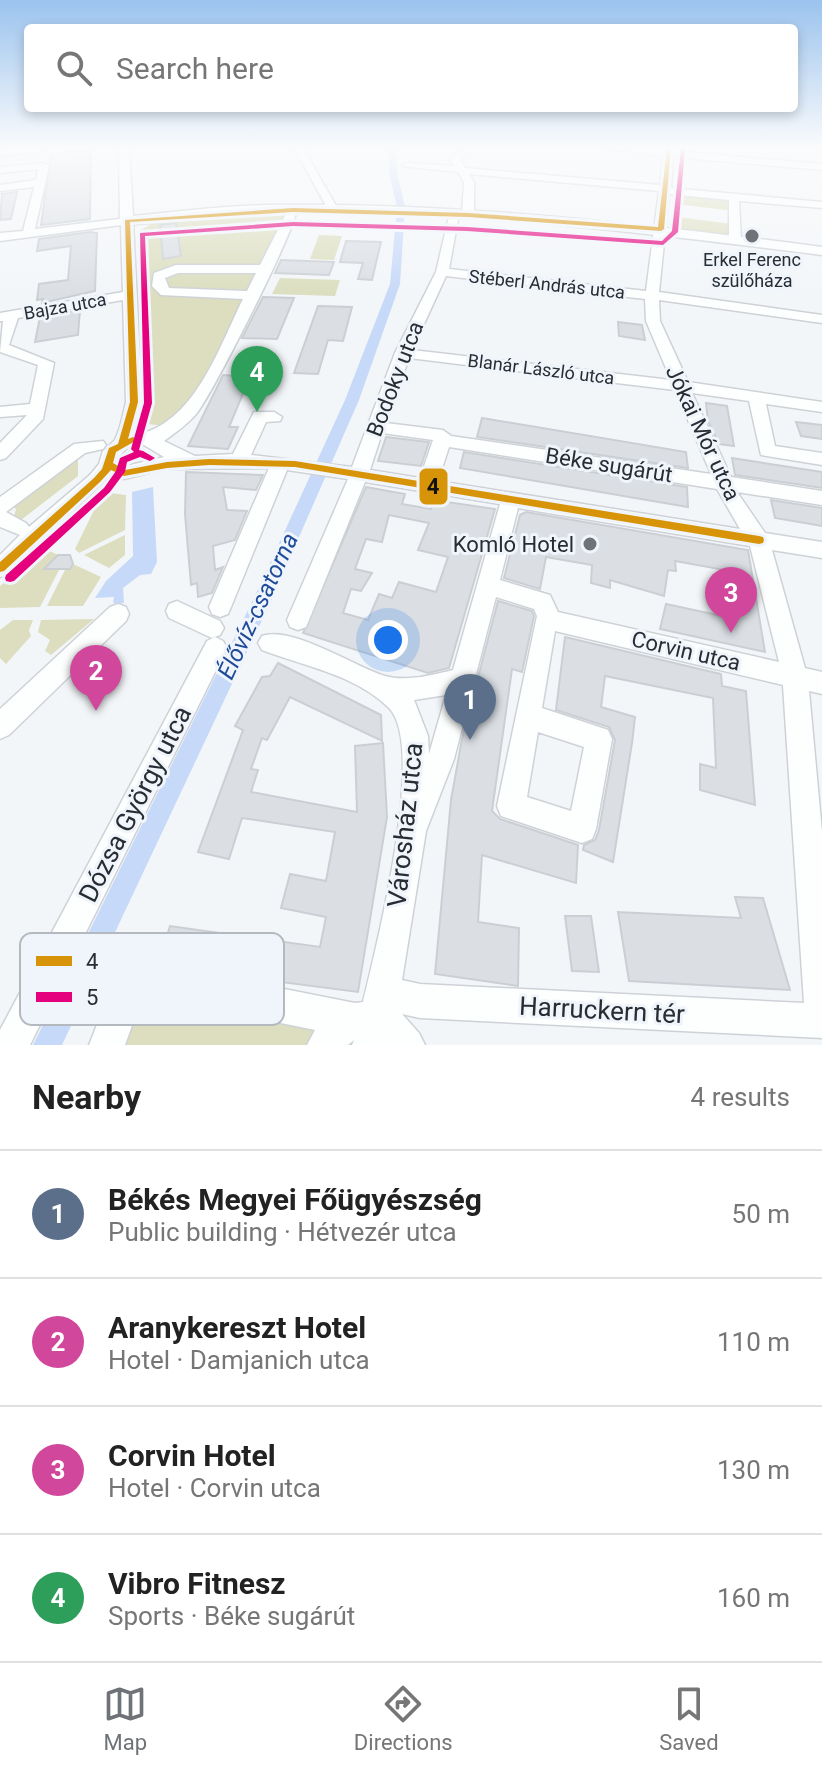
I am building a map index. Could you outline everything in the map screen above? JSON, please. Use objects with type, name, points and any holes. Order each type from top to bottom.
[{"type":"main road","points":[[126,197],[127,221],[293,210],[461,214],[661,229],[822,251]]},
{"type":"street","points":[[28,233],[36,197]]},
{"type":"street","points":[[326,197],[334,211]]},
{"type":"street","name":"Bodoky utca","points":[[298,620],[359,474],[403,353],[442,272],[468,197]]},
{"type":"street","name":"Jókai Mór utca","points":[[665,197],[652,295],[653,321],[723,483],[759,540],[795,676],[822,1013]]},
{"type":"street","points":[[735,240],[734,197],[822,205]]},
{"type":"street","points":[[153,443],[193,406],[254,295],[293,210]]},
{"type":"street","points":[[0,568],[27,532],[51,518],[97,480],[108,465],[109,455],[122,443],[134,402],[127,221],[28,233],[1,240]]},
{"type":"street","points":[[254,295],[166,292],[159,286],[159,276],[176,269],[266,269]]},
{"type":"street","name":"Stéberl András utca","points":[[442,272],[652,295],[822,319]]},
{"type":"street","name":"Bajza utca","points":[[6,316],[130,295]]},
{"type":"street","points":[[0,454],[35,419],[46,363],[1,347],[6,316]]},
{"type":"street","name":"Blanár László utca","points":[[403,353],[680,386],[822,407]]},
{"type":"street","points":[[756,397],[767,451],[822,459]]},
{"type":"street","points":[[0,518],[27,532],[60,522],[114,479],[140,470],[156,460],[153,443],[134,402]]},
{"type":"street","points":[[0,412],[37,409]]},
{"type":"street","points":[[239,460],[260,416],[274,417]]},
{"type":"street","name":"Béke sugárút","points":[[377,427],[443,436],[442,440],[822,498]]},
{"type":"street","points":[[427,485],[442,440]]},
{"type":"street","points":[[122,443],[153,443],[184,457],[288,463],[822,550]]},
{"type":"street","points":[[0,507],[80,448],[97,445]]},
{"type":"street","points":[[108,465],[117,472],[239,460]]},
{"type":"street","name":"Dózsa György utca","points":[[66,933],[216,628],[288,463]]},
{"type":"street","points":[[409,850],[441,759],[511,499]]},
{"type":"street","name":"Corvin utca","points":[[487,585],[542,602],[552,610],[655,635],[822,683]]},
{"type":"street","points":[[528,714],[545,623],[552,610]]},
{"type":"street","points":[[177,611],[216,628]]},
{"type":"street","points":[[0,726],[118,614]]},
{"type":"street","points":[[270,643],[386,688],[426,688],[463,679]]},
{"type":"street","name":"Városház utca","points":[[371,1019],[409,850],[418,756],[416,733],[405,708],[386,688]]},
{"type":"street","name":"Harruckern tér","points":[[284,1003],[371,1019],[420,1001],[822,1021]]},
{"type":"street","points":[[325,1045],[339,1028],[371,1019],[391,1025],[407,1045]]},
{"type":"street","name":"Dózsa György utca","points":[[11,1045],[21,1025]]},
{"type":"street","name":"Harruckern tér","points":[[107,1045],[115,1025]]},
{"type":"green space","points":[[676,197],[734,197],[734,211],[676,204]]},
{"type":"green space","points":[[288,214],[188,410],[166,426],[147,424],[142,406],[148,387],[139,231],[153,223]]},
{"type":"green space","points":[[671,216],[731,224],[729,236],[670,227]]},
{"type":"green space","points":[[319,235],[342,236],[334,260],[310,259]]},
{"type":"green space","points":[[280,278],[340,280],[335,296],[272,294]]},
{"type":"green space","points":[[78,459],[78,476],[21,520],[14,517],[16,509],[10,504]]},
{"type":"green space","points":[[110,493],[126,495],[125,530],[79,553],[75,549],[99,500]]},
{"type":"green space","points":[[125,535],[125,555],[109,568],[84,555]]},
{"type":"green space","points":[[43,548],[58,555],[46,569],[59,570],[40,607],[0,608],[0,586]]},
{"type":"green space","points":[[73,564],[101,577],[83,606],[47,606],[65,570]]},
{"type":"green space","points":[[94,619],[51,655],[45,651],[50,640],[38,632],[41,620]]},
{"type":"green space","points":[[13,620],[33,620],[29,630],[31,636],[6,664],[0,658],[0,630]]},
{"type":"green space","points":[[284,1006],[353,1020],[325,1045],[107,1045],[115,1025],[284,1025]]},
{"type":"water","points":[[153,487],[157,562],[151,574],[140,575],[123,588],[124,603],[113,603],[114,597],[95,598],[106,581],[133,556],[132,492]]},
{"type":"building","points":[[2,197],[16,197],[11,219],[0,220]]},
{"type":"building","points":[[45,197],[90,197],[90,219],[41,225]]},
{"type":"building","points":[[176,223],[181,256],[163,259],[160,225]]},
{"type":"building","points":[[97,233],[95,291],[42,303],[43,299],[37,300],[39,284],[68,280],[71,246],[37,251],[39,239]]},
{"type":"building","points":[[346,241],[381,242],[372,280],[358,279],[363,263],[340,262]]},
{"type":"building","points":[[281,260],[334,262],[329,275],[275,273]]},
{"type":"building","points":[[263,297],[294,298],[277,339],[242,338]]},
{"type":"building","points":[[318,306],[352,307],[343,341],[328,340],[318,374],[294,373]]},
{"type":"building","points":[[80,310],[78,335],[35,342],[40,317]]},
{"type":"building","points":[[618,322],[642,325],[645,340],[619,336]]},
{"type":"building","points":[[223,375],[250,377],[229,427],[238,427],[228,449],[188,446]]},
{"type":"building","points":[[706,403],[727,406],[734,446],[719,444],[708,421]]},
{"type":"building","points":[[482,418],[686,452],[688,468],[477,437]]},
{"type":"building","points":[[796,422],[822,425],[822,439],[801,436]]},
{"type":"building","points":[[386,437],[429,442],[421,466],[378,461]]},
{"type":"building","points":[[464,452],[687,487],[688,507],[460,468]]},
{"type":"building","points":[[732,458],[822,472],[822,488],[735,475]]},
{"type":"building","points":[[186,472],[263,475],[256,490],[223,487],[227,510],[247,511],[235,540],[213,546],[215,570],[223,567],[212,593],[198,597],[197,583],[191,585],[185,514]]},
{"type":"building","points":[[366,487],[405,494],[402,504],[431,509],[434,500],[495,509],[449,668],[428,673],[303,633]],"holes":[[[389,515],[429,523],[418,550],[448,557],[436,592],[399,582],[392,598],[379,594],[368,620],[343,613],[351,589],[361,591],[372,573],[355,569],[366,539],[382,542]]]},
{"type":"building","points":[[771,500],[822,508],[822,526],[775,518]]},
{"type":"building","points":[[526,512],[748,550],[765,652],[660,629],[666,604],[731,618],[725,570],[675,561],[676,571],[668,570],[664,596],[610,580],[610,588],[591,583],[592,565],[546,557],[540,589],[504,578],[520,515]]},
{"type":"building","points":[[58,555],[70,555],[73,564],[70,569],[44,569]]},
{"type":"building","points":[[498,601],[532,611],[534,616],[522,672],[512,669],[492,811],[500,819],[578,845],[576,883],[482,855],[478,922],[519,928],[518,986],[435,974],[451,800],[462,739]]},
{"type":"building","points":[[565,637],[721,674],[722,686],[746,691],[755,805],[700,790],[700,764],[716,768],[713,698],[605,676],[601,707],[635,717],[632,743],[613,862],[583,850],[584,845],[595,840],[599,830],[615,740],[609,727],[556,710]]},
{"type":"building","points":[[278,663],[381,715],[382,741],[290,697],[267,740],[262,738],[251,769],[258,770],[251,792],[357,812],[355,746],[383,743],[387,817],[358,992],[284,982],[284,942],[320,947],[326,917],[281,908],[290,874],[326,881],[335,832],[242,818],[229,859],[198,852],[243,730],[235,726],[262,677],[270,676]]},
{"type":"building","points":[[735,897],[763,898],[790,990],[629,981],[618,912],[741,918]]},
{"type":"building","points":[[565,916],[591,916],[599,972],[572,971]]},
{"type":"building","points":[[170,926],[220,933],[168,933]]},
{"type":"waterway","name":"Élővíz-csatorna","points":[[101,933],[262,601],[352,400],[395,284],[401,207],[399,197]]},
{"type":"waterway","name":"Élővíz-csatorna","points":[[47,1045],[57,1025]]},
{"type":"transit line","name":"4","points":[[122,443],[134,402],[127,221],[293,210],[468,215],[661,229],[664,197]]},
{"type":"transit line","name":"5","points":[[135,449],[148,403],[142,234],[293,224],[467,229],[663,243],[675,232],[678,197]]},
{"type":"transit line","name":"4","points":[[0,568],[97,480],[106,470],[112,450],[133,440]]},
{"type":"transit line","name":"5","points":[[10,578],[107,490],[120,472],[123,460],[140,453],[150,458]]},
{"type":"transit line","name":"4","points":[[108,465],[124,473],[167,465],[209,462],[295,464],[759,540]]},
{"type":"place","name":"Erkel Ferenc szülőháza","points":[[752,236]]},
{"type":"place","name":"Vibro Fitnesz","points":[[257,412]]},
{"type":"place","name":"Komló Hotel","points":[[590,544]]},
{"type":"place","name":"Corvin Hotel","points":[[731,633]]},
{"type":"place","name":"Aranykereszt Hotel","points":[[96,711]]},
{"type":"place","name":"Békés Megyei Főügyészség","points":[[470,740]]}]
